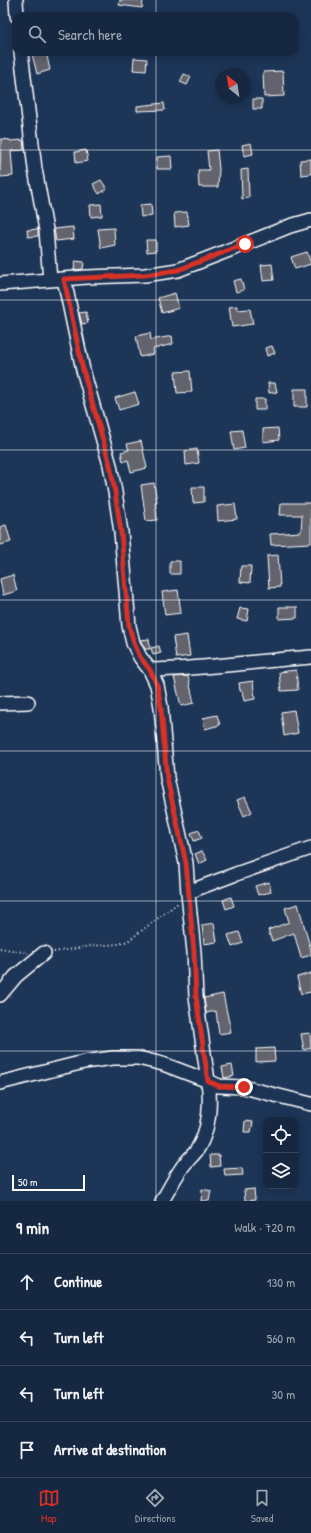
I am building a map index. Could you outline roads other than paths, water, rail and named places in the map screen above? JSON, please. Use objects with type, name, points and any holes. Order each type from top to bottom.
[{"type":"street","points":[[16,0],[17,12]]},
{"type":"street","points":[[21,56],[35,169],[46,230],[50,280]]},
{"type":"street","points":[[0,284],[145,275],[178,270],[290,226],[311,220]]},
{"type":"street","points":[[64,279],[83,370],[108,458],[115,492],[121,532],[129,626],[140,657],[150,670],[157,685],[161,707],[167,778],[186,863],[194,952],[196,996],[209,1092],[208,1120],[203,1139],[195,1152],[178,1173],[162,1201]]},
{"type":"street","points":[[150,670],[184,670],[311,657]]},
{"type":"street","points":[[0,703],[28,702]]},
{"type":"street","points":[[188,894],[196,889],[236,874],[311,848]]},
{"type":"street","points":[[0,995],[16,976],[44,953]]},
{"type":"street","points":[[0,1083],[84,1062],[113,1058],[138,1058],[163,1064],[219,1086],[244,1087],[311,1104]]}]
